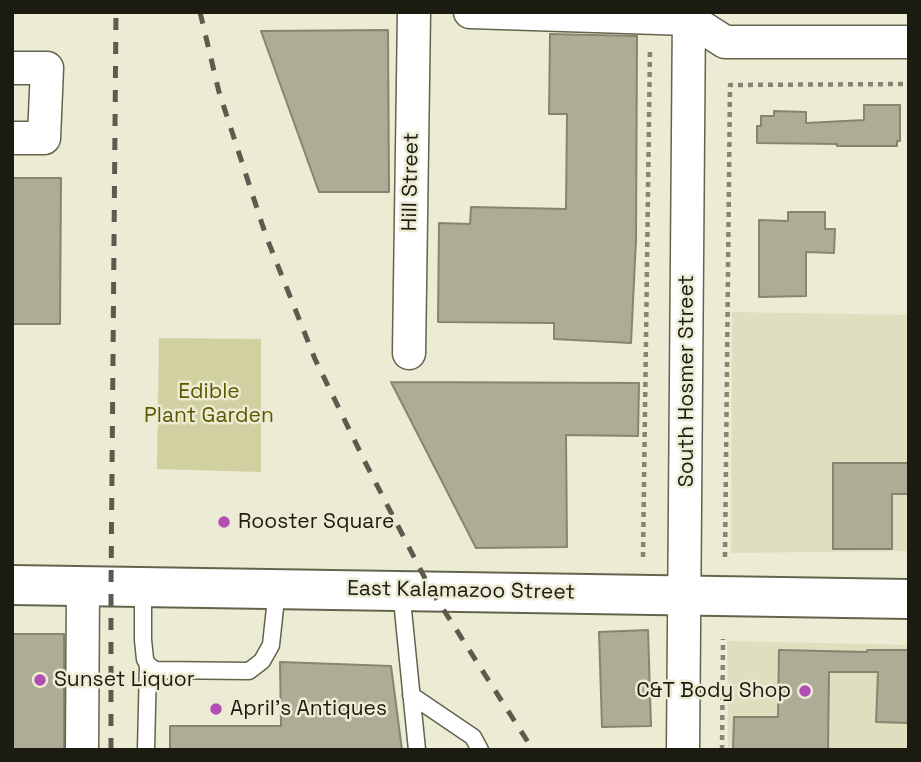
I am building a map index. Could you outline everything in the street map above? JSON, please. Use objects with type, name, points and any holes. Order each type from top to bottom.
[{"type":"street","name":"Hill Street","points":[[409,353],[414,12]]},
{"type":"street","points":[[470,12],[689,16],[725,42],[909,42]]},
{"type":"street","name":"South Hosmer Street","points":[[683,750],[689,16]]},
{"type":"street","points":[[12,68],[47,68],[44,138],[12,138]]},
{"type":"street","name":"East Kalamazoo Street","points":[[12,585],[909,599]]},
{"type":"street","points":[[82,750],[83,587]]},
{"type":"lane","points":[[143,588],[142,640],[148,665],[155,670],[249,671],[262,661],[271,645],[277,589]]},
{"type":"lane","points":[[401,590],[417,750]]},
{"type":"lane","points":[[146,750],[148,665]]},
{"type":"lane","points":[[411,695],[474,737],[480,750]]},
{"type":"path","points":[[643,557],[650,47]]},
{"type":"path","points":[[724,557],[730,85],[909,84]]},
{"type":"path","points":[[722,750],[723,639]]},
{"type":"shaded area","points":[[732,312],[909,315],[909,551],[731,553]]},
{"type":"shaded area","points":[[727,641],[909,645],[909,750],[728,750]]},
{"type":"green space","name":"Edible Plant Garden","points":[[159,338],[261,339],[261,472],[157,469]]},
{"type":"building","points":[[388,30],[389,192],[319,192],[261,31]]},
{"type":"building","points":[[550,34],[637,36],[636,240],[631,343],[554,339],[554,323],[438,322],[439,223],[470,224],[471,207],[566,209],[567,114],[549,114]]},
{"type":"building","points":[[864,105],[900,105],[900,141],[897,141],[897,146],[757,143],[757,126],[761,126],[761,116],[774,116],[774,111],[806,112],[806,123],[864,120]]},
{"type":"building","points":[[12,178],[61,178],[60,324],[12,324]]},
{"type":"building","points":[[788,212],[825,212],[825,229],[835,229],[834,253],[806,252],[806,296],[759,297],[759,220],[788,221]]},
{"type":"building","points":[[391,382],[639,383],[638,436],[566,435],[567,547],[476,548]]},
{"type":"building","points":[[833,463],[909,463],[909,494],[892,494],[892,549],[833,549]]},
{"type":"building","points":[[648,630],[651,726],[602,727],[599,632]]},
{"type":"building","points":[[12,634],[64,634],[64,749],[12,749]]},
{"type":"building","points":[[779,650],[909,650],[909,723],[876,722],[878,672],[829,672],[828,750],[733,750],[734,717],[778,717]]},
{"type":"building","points":[[280,662],[391,666],[402,750],[170,750],[170,726],[281,726]]},
{"type":"railway","points":[[111,750],[116,12]]},
{"type":"railway","points":[[200,12],[219,92],[266,236],[315,359],[431,590],[533,750]]},
{"type":"place","name":"Rooster Square","points":[[224,522]]},
{"type":"place","name":"Sunset Liquor","points":[[40,680]]},
{"type":"place","name":"C&T Body Shop","points":[[805,691]]},
{"type":"place","name":"April's Antiques","points":[[216,709]]}]
